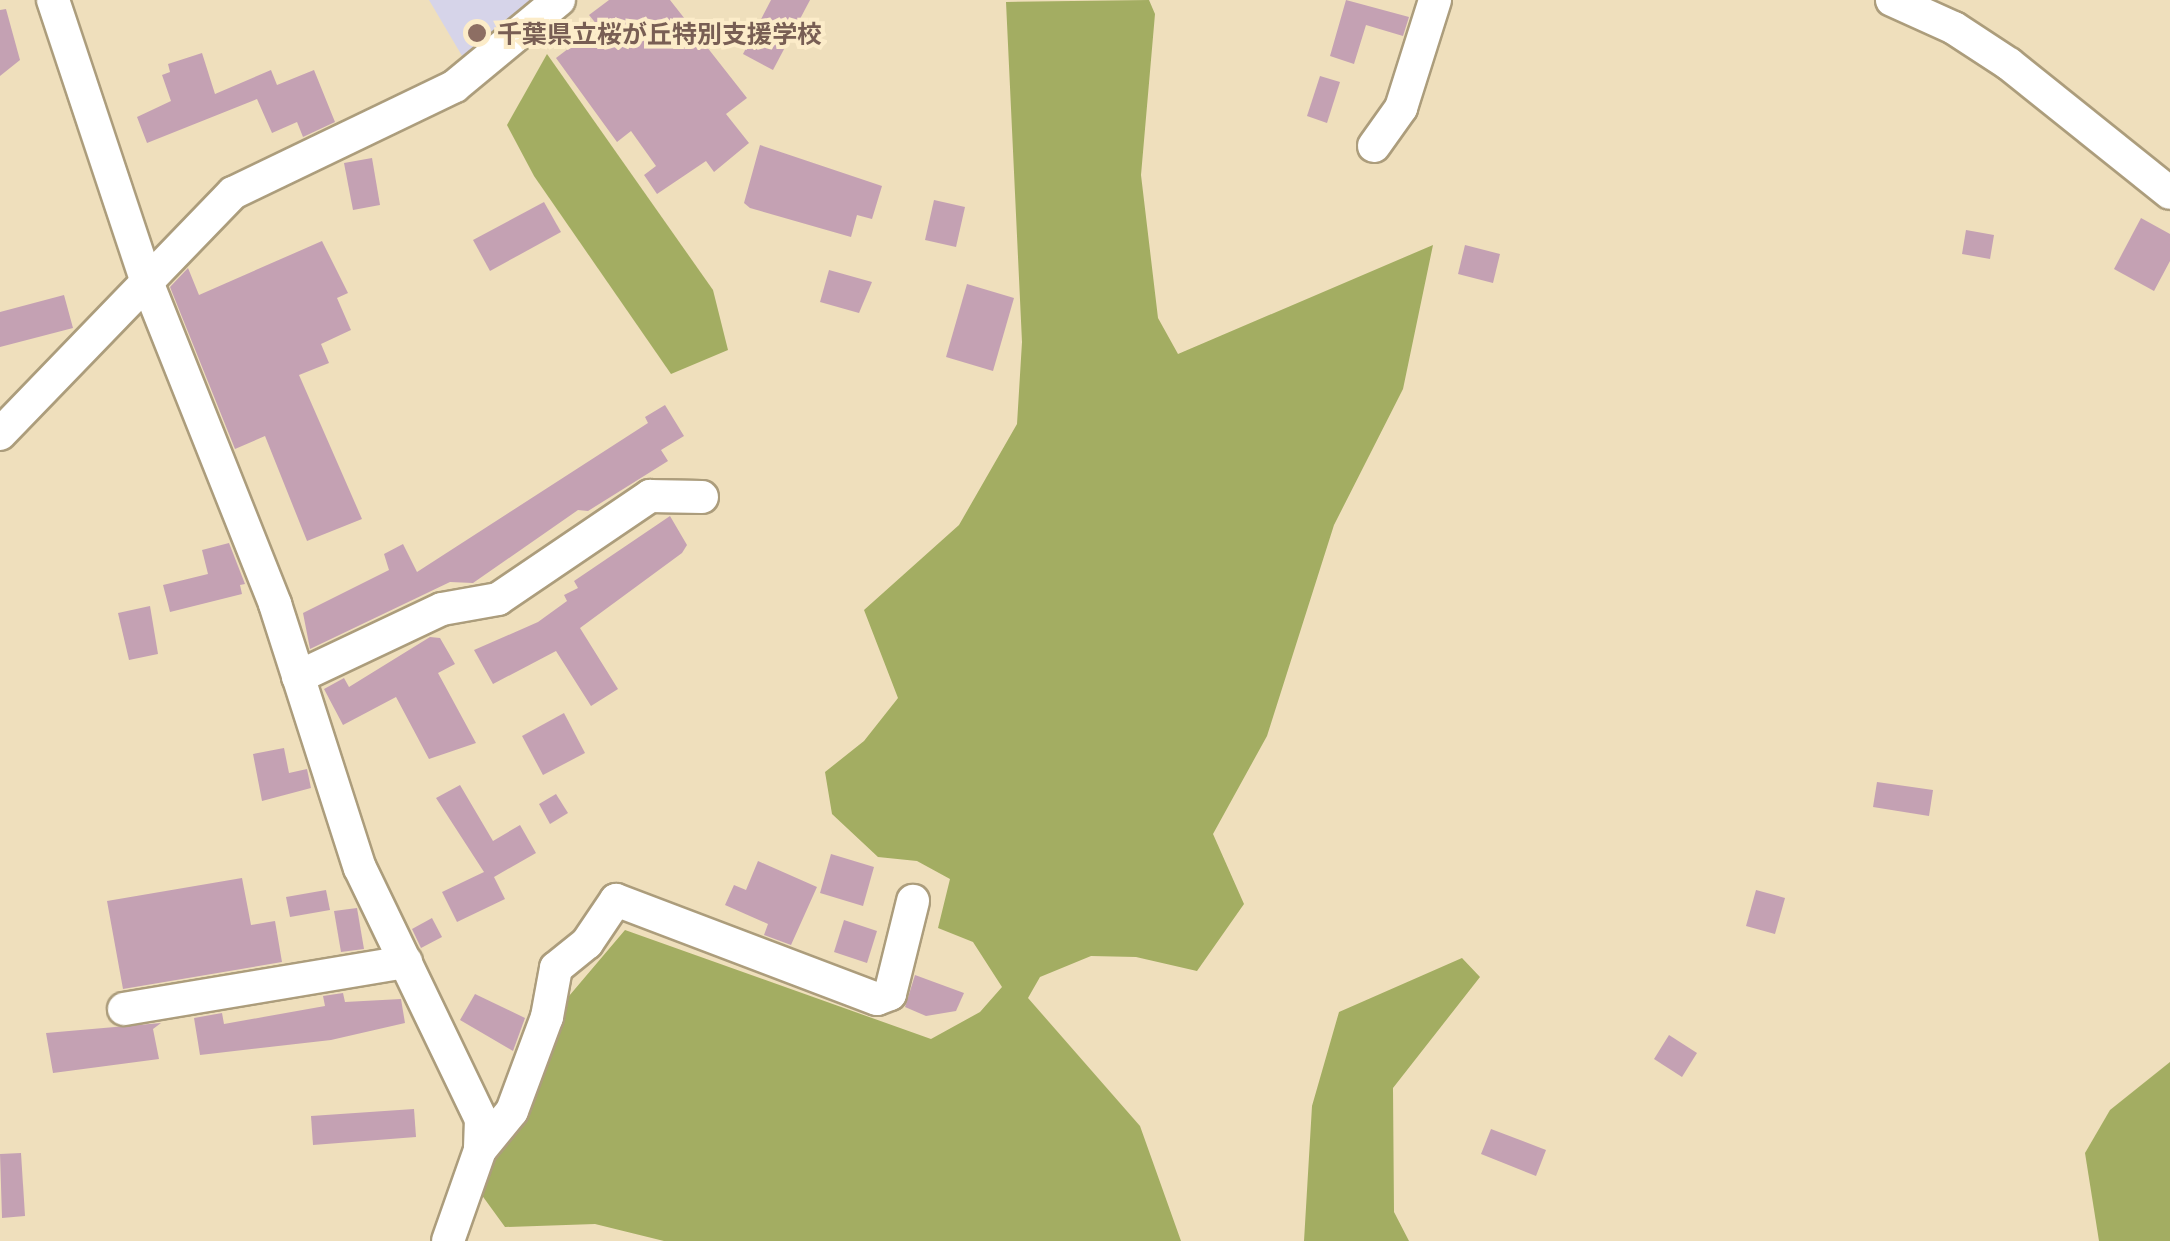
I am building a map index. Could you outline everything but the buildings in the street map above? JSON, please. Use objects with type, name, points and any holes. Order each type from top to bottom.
[{"type":"street","points":[[53,0],[147,282],[222,464],[298,677],[360,868],[481,1119],[480,1150],[448,1241]]},
{"type":"street","points":[[0,434],[234,193],[455,86],[559,0]]},
{"type":"street","points":[[1374,146],[1401,108],[1435,0]]},
{"type":"street","points":[[1892,0],[1954,28],[2009,64],[2170,193]]},
{"type":"street","points":[[298,677],[442,609],[513,592],[650,496],[702,496]]},
{"type":"street","points":[[480,1150],[512,1111],[547,1017],[556,968],[587,943],[616,900],[877,999],[890,994],[914,900]]},
{"type":"street","points":[[124,1009],[406,962]]},
{"type":"shaded area","name":"千葉県立桜が丘特別支援学校","points":[[429,0],[542,0],[468,66]]},
{"type":"green space","points":[[1149,0],[1155,14],[1141,175],[1158,318],[1178,354],[1433,245],[1403,389],[1334,525],[1267,736],[1213,834],[1244,904],[1197,971],[1136,957],[1091,956],[1040,977],[1028,998],[1140,1126],[1181,1241],[664,1241],[595,1224],[505,1227],[481,1194],[558,1009],[625,930],[931,1039],[980,1012],[1002,987],[973,942],[938,928],[950,879],[917,861],[878,857],[832,814],[825,772],[864,741],[898,698],[864,610],[959,525],[1017,424],[1022,342],[1006,2]]},
{"type":"green space","points":[[547,54],[713,290],[728,350],[671,374],[534,176],[507,125]]},
{"type":"green space","points":[[1462,958],[1480,977],[1393,1088],[1394,1212],[1409,1241],[1304,1241],[1312,1106],[1339,1012]]},
{"type":"green space","points":[[2170,1062],[2170,1241],[2099,1241],[2085,1153],[2110,1110]]},
{"type":"place","name":"千葉県立桜が丘特別支援学校","points":[[477,33]]}]
